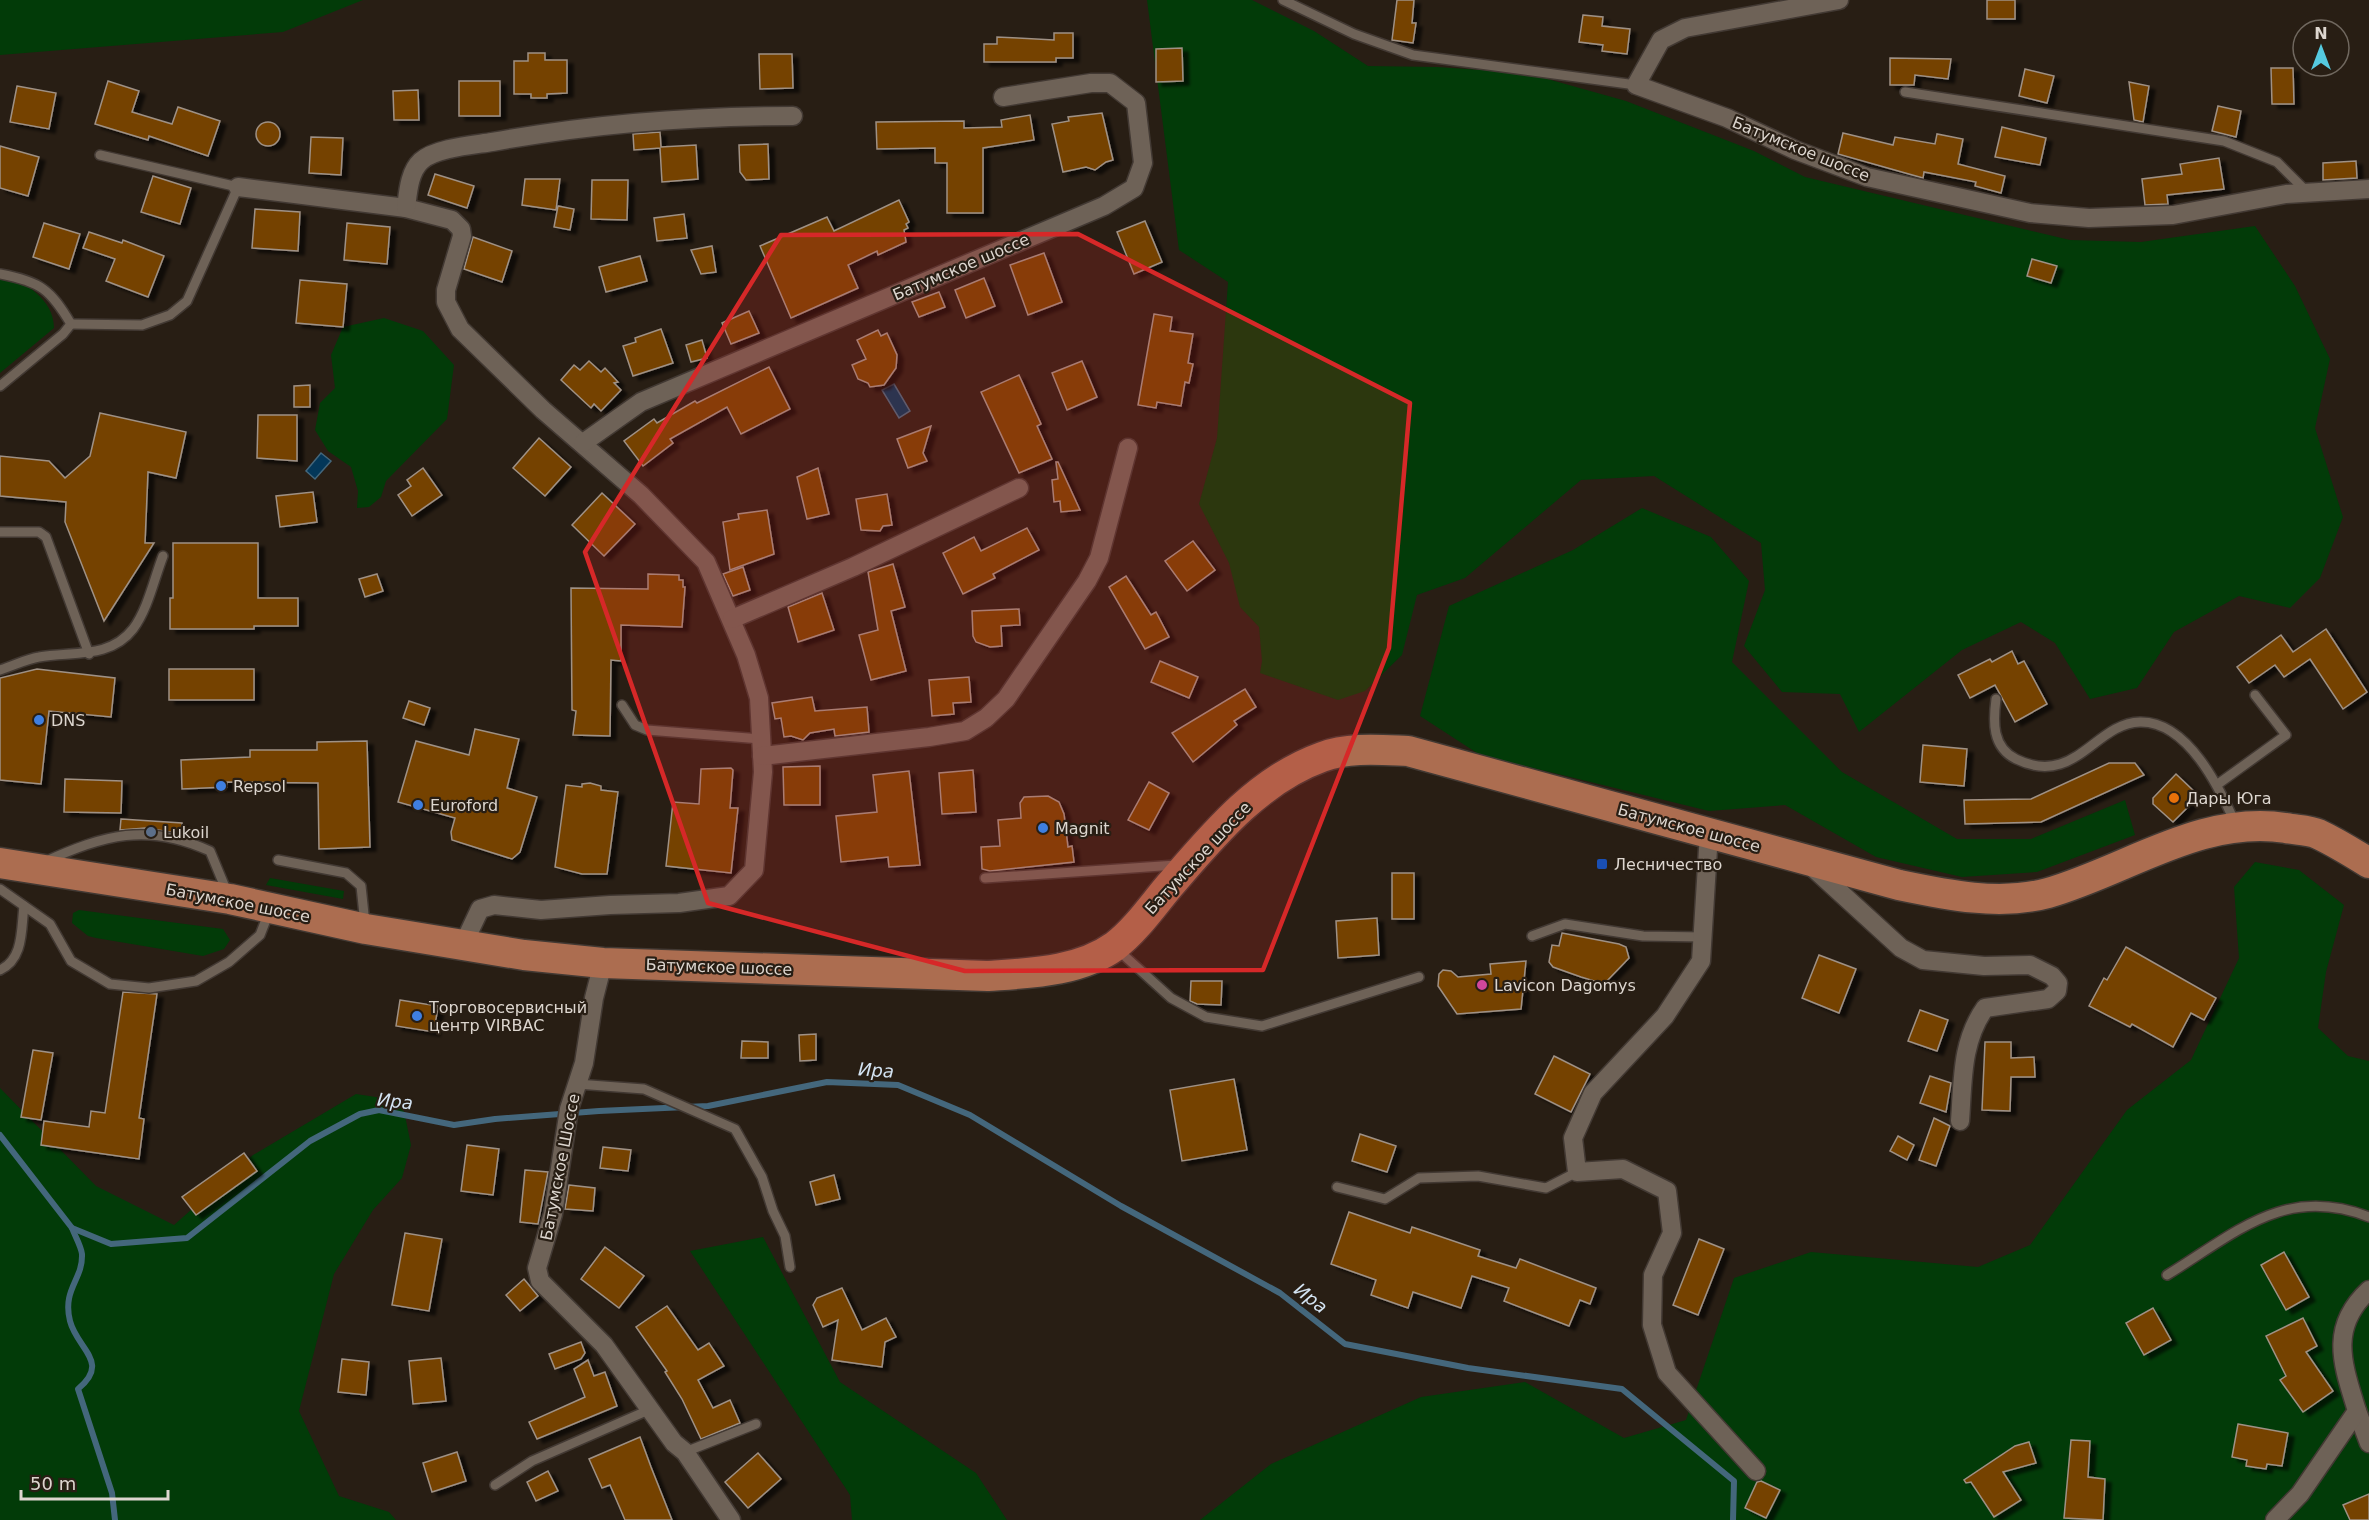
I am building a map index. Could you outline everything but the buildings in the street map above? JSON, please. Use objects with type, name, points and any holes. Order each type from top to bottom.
[{"type":"highway","name":"Батумское шоссе","points":[[0,863],[230,899],[366,929],[463,945],[603,963],[988,976],[1044,972],[1072,966],[1114,946],[1243,806],[1285,775],[1323,756],[1365,750],[1408,752],[1899,885],[1953,896],[2010,897],[2047,893],[2204,832],[2237,827],[2269,826],[2316,833],[2369,863]]},
{"type":"street","points":[[1636,85],[1661,40],[1685,28],[1839,0]]},
{"type":"street","name":"Батумское шоссе","points":[[583,443],[641,402],[1104,206],[1134,188],[1143,163],[1136,103],[1110,83],[1091,83],[1003,97]]},
{"type":"street","name":"Батумское шоссе","points":[[1636,85],[1727,118],[1795,150],[1867,177],[2030,213],[2089,218],[2172,215],[2286,195],[2369,189]]},
{"type":"street","points":[[406,208],[411,177],[422,160],[451,149],[559,130],[712,116],[793,116]]},
{"type":"street","points":[[238,187],[406,208],[452,220],[460,229],[462,236],[446,290],[446,302],[460,329],[543,410],[641,495],[706,562],[732,619],[759,698],[762,748],[754,870],[729,896],[679,903],[610,904],[541,910],[494,905],[480,909],[463,945]]},
{"type":"street","points":[[762,748],[929,737],[965,731],[986,718],[1006,699],[1087,581],[1099,558],[1128,448]]},
{"type":"street","points":[[732,619],[853,567],[1020,488]]},
{"type":"street","points":[[1709,833],[1701,961],[1665,1016],[1593,1093],[1574,1138],[1577,1172],[1623,1170],[1667,1191],[1671,1233],[1653,1275],[1652,1324],[1667,1373],[1756,1471]]},
{"type":"street","points":[[1803,859],[1901,948],[1923,960],[1984,966],[2030,965],[2052,976],[2058,983],[2057,991],[2048,999],[1985,1008],[1973,1025],[1965,1051],[1960,1121]]},
{"type":"street","name":"Батумское Шоссе","points":[[603,963],[594,998],[584,1063],[569,1109],[553,1214],[537,1268],[540,1281],[604,1346],[674,1443],[685,1452],[731,1520]]},
{"type":"street","points":[[2369,1290],[2350,1311],[2343,1333],[2342,1360],[2369,1443]]},
{"type":"street","points":[[2275,1520],[2301,1494],[2357,1411]]},
{"type":"lane","name":"Батумское шоссе","points":[[1283,0],[1354,34],[1413,55],[1636,85]]},
{"type":"lane","points":[[1905,92],[2224,141],[2277,162],[2308,193]]},
{"type":"lane","points":[[71,324],[142,325],[170,315],[187,302],[238,187],[100,155]]},
{"type":"lane","points":[[0,274],[54,296],[71,324]]},
{"type":"lane","points":[[0,386],[63,334],[71,324]]},
{"type":"lane","points":[[0,532],[39,532],[46,537],[89,654]]},
{"type":"lane","points":[[0,670],[39,657],[89,654],[117,643],[133,629],[163,556]]},
{"type":"lane","points":[[2218,784],[2286,735],[2255,695]]},
{"type":"lane","points":[[1996,699],[1995,736],[2006,754],[2028,765],[2054,766],[2079,757],[2121,726],[2141,722],[2164,728],[2192,750],[2218,784],[2237,827]]},
{"type":"lane","points":[[622,705],[635,725],[647,730],[762,748]]},
{"type":"lane","points":[[35,868],[71,849],[107,836],[132,834],[172,838],[210,851],[230,899]]},
{"type":"lane","points":[[278,860],[346,873],[361,886],[366,929]]},
{"type":"lane","points":[[985,878],[1188,865]]},
{"type":"lane","points":[[0,889],[50,924],[71,961],[110,984],[148,988],[196,981],[230,962],[260,935],[271,909]]},
{"type":"lane","points":[[0,970],[8,966],[18,955],[24,906]]},
{"type":"lane","points":[[1532,936],[1565,924],[1643,936],[1704,937]]},
{"type":"lane","points":[[1114,946],[1171,998],[1206,1017],[1262,1026],[1419,978]]},
{"type":"lane","points":[[577,1084],[644,1089],[735,1129],[762,1177],[772,1211],[785,1236],[790,1267]]},
{"type":"lane","points":[[1337,1187],[1385,1199],[1419,1178],[1478,1176],[1546,1188],[1577,1172]]},
{"type":"lane","points":[[2167,1275],[2264,1216],[2287,1208],[2312,1205],[2348,1208],[2369,1217]]},
{"type":"lane","points":[[495,1485],[532,1461],[651,1409]]},
{"type":"lane","points":[[685,1452],[756,1424]]},
{"type":"highlighted area","points":[[1078,234],[1410,403],[1389,648],[1263,970],[965,971],[708,903],[585,552],[781,235]]},
{"type":"green space","points":[[0,0],[363,0],[283,32],[0,55]]},
{"type":"green space","points":[[1147,0],[1252,0],[1314,31],[1368,66],[1437,67],[1526,73],[1626,101],[1754,151],[1805,177],[2070,240],[2141,242],[2255,226],[2295,286],[2330,359],[2315,428],[2343,517],[2320,578],[2290,608],[2239,596],[2174,632],[2137,688],[2090,699],[2055,643],[2021,622],[1962,650],[1859,732],[1840,694],[1782,692],[1744,646],[1765,590],[1761,543],[1654,476],[1581,480],[1465,578],[1417,595],[1402,655],[1365,691],[1338,700],[1260,673],[1262,661],[1259,627],[1240,607],[1229,563],[1199,504],[1217,438],[1228,282],[1179,250]]},
{"type":"green space","points":[[0,269],[27,286],[43,300],[53,317],[54,328],[0,373]]},
{"type":"green space","points":[[384,318],[423,331],[454,365],[447,419],[386,481],[381,497],[369,507],[357,508],[358,491],[351,467],[328,451],[315,430],[320,403],[335,388],[331,355],[343,327]]},
{"type":"green space","points":[[1642,508],[1711,537],[1749,581],[1732,662],[1842,772],[1957,839],[2031,839],[2125,800],[2135,835],[2037,872],[1962,877],[1876,857],[1785,805],[1709,811],[1480,755],[1420,716],[1449,606],[1573,550]]},
{"type":"green space","points":[[2255,862],[2299,870],[2344,905],[2326,972],[2318,1028],[2348,1056],[2369,1061],[2369,1520],[1200,1520],[1271,1464],[1421,1397],[1525,1382],[1624,1438],[1686,1420],[1734,1278],[1811,1252],[1978,1267],[2030,1245],[2127,1110],[2191,1060],[2239,958],[2234,887]]},
{"type":"green space","points":[[270,878],[344,891],[343,899],[266,885]]},
{"type":"green space","points":[[79,910],[223,929],[230,940],[224,949],[203,956],[96,938],[88,936],[72,923],[73,913]]},
{"type":"green space","points":[[0,1088],[96,1186],[174,1225],[253,1155],[356,1094],[402,1101],[411,1145],[402,1178],[373,1210],[334,1274],[299,1411],[339,1496],[389,1512],[396,1520],[0,1520]]},
{"type":"green space","points":[[763,1237],[840,1382],[976,1473],[1007,1520],[852,1520],[850,1495],[690,1251]]},
{"type":"water","points":[[894,384],[910,411],[899,418],[882,390]]},
{"type":"water","points":[[321,453],[331,461],[315,479],[306,471]]},
{"type":"waterway","name":"Ира","points":[[0,1135],[72,1228],[111,1244],[187,1238],[310,1141],[360,1114],[379,1110],[454,1125],[495,1119],[599,1111],[708,1106],[827,1082],[898,1085],[970,1115],[1121,1206],[1280,1293],[1345,1344],[1468,1368],[1622,1389],[1734,1481],[1733,1520]]},
{"type":"waterway","points":[[72,1228],[82,1254],[68,1310],[74,1331],[92,1363],[92,1371],[78,1389],[112,1493],[115,1520]]},
{"type":"place","name":"DNS","points":[[39,720]]},
{"type":"place","name":"Repsol","points":[[221,786]]},
{"type":"place","name":"Дары Юга","points":[[2174,798]]},
{"type":"place","name":"Euroford","points":[[418,805]]},
{"type":"place","name":"Magnit","points":[[1043,828]]},
{"type":"place","name":"Lukoil","points":[[151,832]]},
{"type":"place","name":"Лесничество","points":[[1602,864]]},
{"type":"place","name":"Lavicon Dagomys","points":[[1482,985]]},
{"type":"place","name":"Торговосервисный центр VIRBAC","points":[[417,1016]]}]
